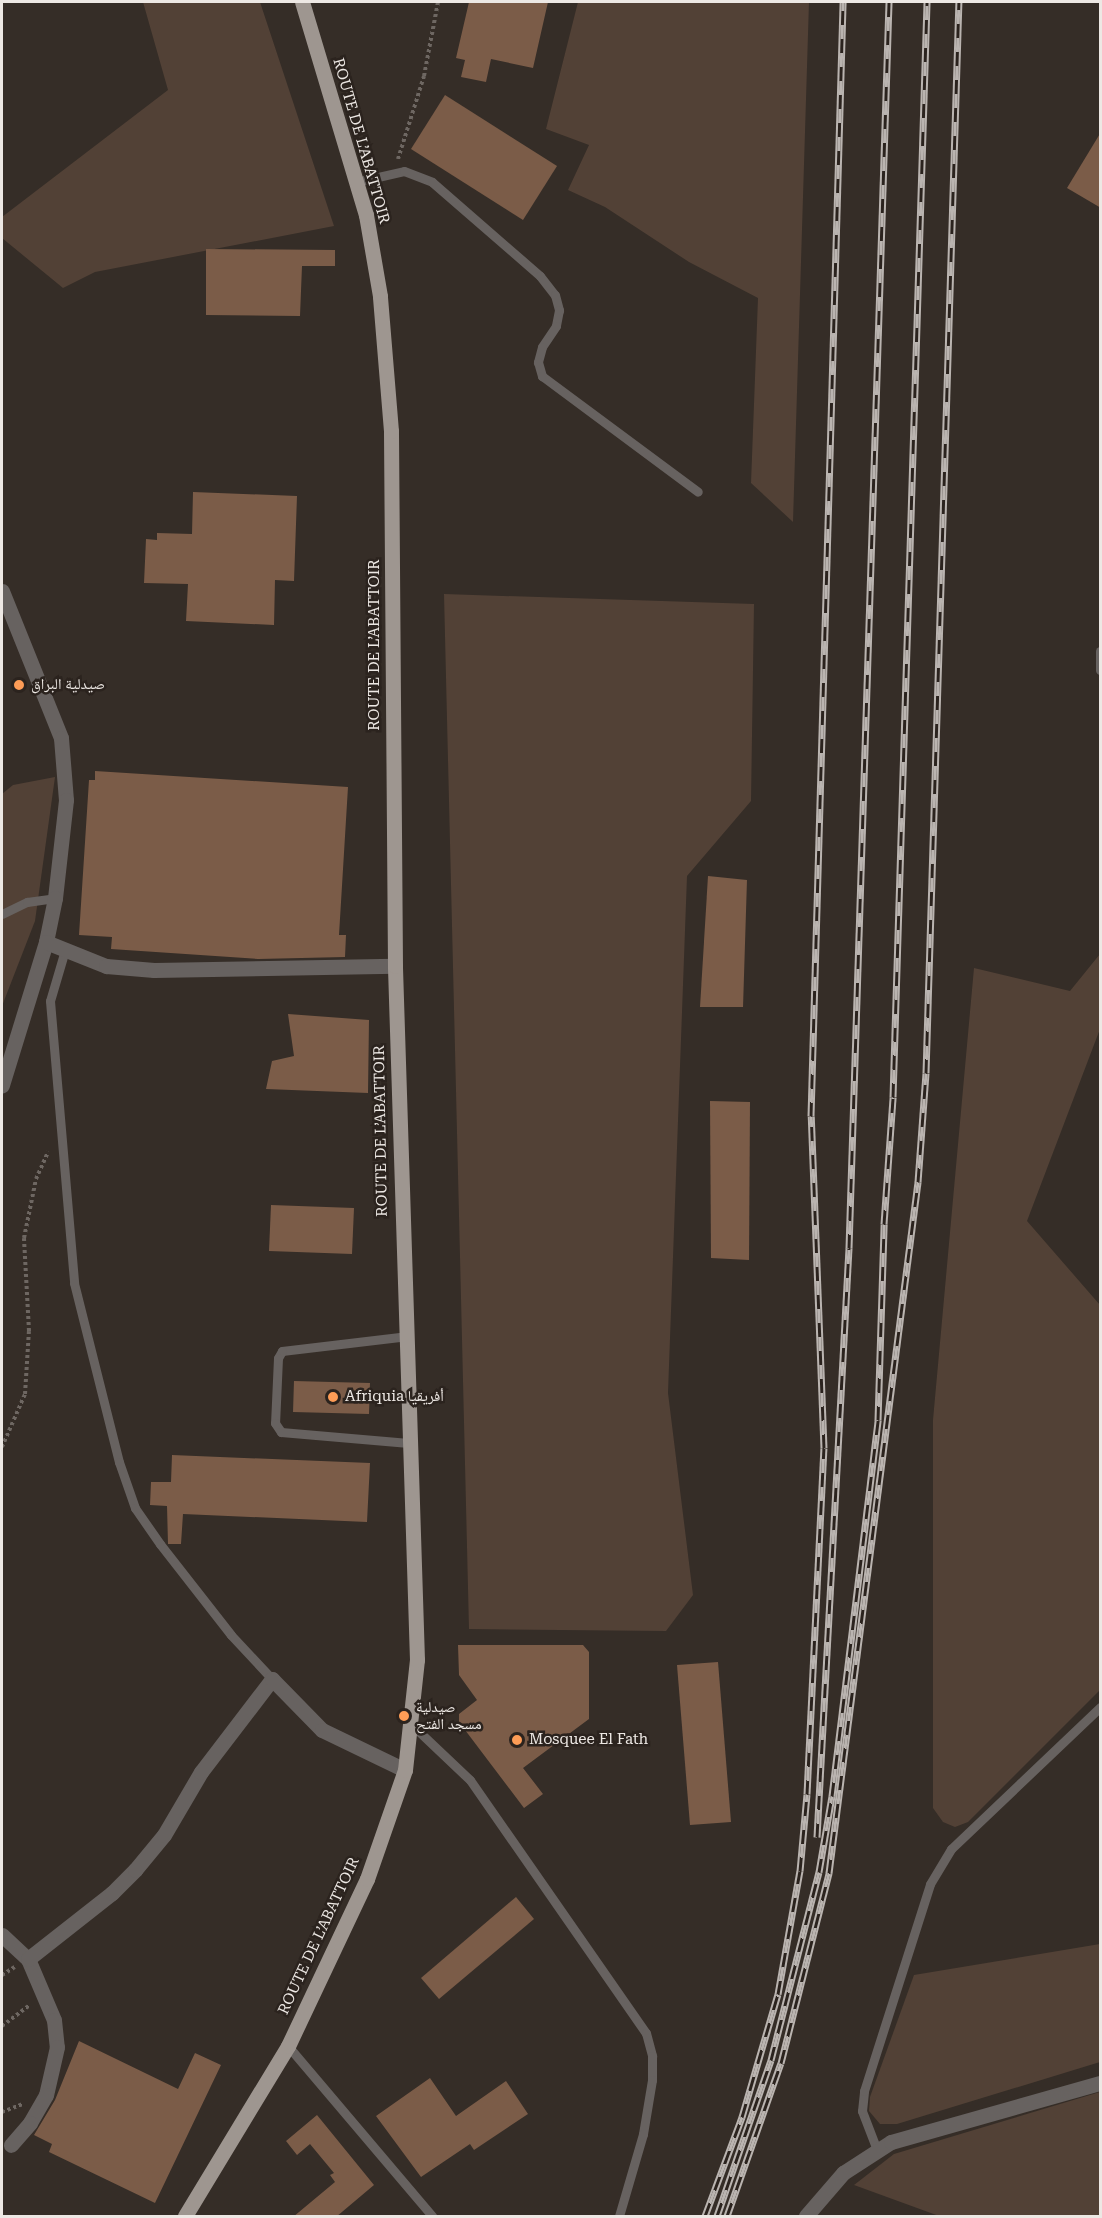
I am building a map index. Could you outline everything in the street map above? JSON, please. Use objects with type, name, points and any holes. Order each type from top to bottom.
[{"type":"main road","name":"ROUTE DE L’ABATTOIR","points":[[185,2217],[288,2046],[367,1879],[405,1770],[412,1725],[417,1660],[395,966],[391,431],[380,296],[366,215],[302,2]]},
{"type":"street","points":[[2,591],[61,738],[66,800],[55,898],[46,942],[2,1085]]},
{"type":"street","points":[[46,942],[106,966],[154,970],[395,966]]},
{"type":"street","points":[[28,1959],[112,1893],[135,1870],[164,1835],[201,1772],[272,1679],[322,1730],[405,1770]]},
{"type":"street","points":[[2,1935],[28,1959],[45,1994],[57,2047],[54,2069],[30,2123],[11,2145]]},
{"type":"street","points":[[806,2217],[843,2173],[877,2150],[960,2121],[1101,2083]]},
{"type":"lane","points":[[356,182],[404,171],[432,182],[540,276],[555,295],[559,310],[556,326],[542,346],[538,362],[542,376],[698,492]]},
{"type":"lane","points":[[1101,651],[1101,670]]},
{"type":"lane","points":[[2,914],[27,902],[55,898]]},
{"type":"lane","points":[[65,950],[50,1001],[74,1282],[119,1462],[135,1508],[154,1535],[231,1635],[272,1679]]},
{"type":"lane","points":[[408,1336],[282,1351],[278,1358],[275,1423],[281,1431],[409,1443]]},
{"type":"lane","points":[[877,2150],[862,2111],[864,2091],[930,1884],[951,1850],[1101,1707]]},
{"type":"lane","points":[[412,1725],[470,1780],[646,2033],[652,2056],[652,2080],[643,2134],[619,2217]]},
{"type":"lane","points":[[288,2046],[432,2217]]},
{"type":"path","points":[[393,174],[424,76],[438,2]]},
{"type":"path","points":[[2,1447],[25,1394],[30,1331],[24,1238],[36,1179],[49,1150]]},
{"type":"path","points":[[2,2026],[45,1994]]},
{"type":"shaded area","points":[[143,2],[260,2],[334,226],[95,272],[63,288],[2,238],[2,217],[168,90]]},
{"type":"shaded area","points":[[578,2],[809,2],[793,522],[751,483],[758,298],[689,262],[605,207],[568,190],[589,145],[546,129]]},
{"type":"shaded area","points":[[444,594],[754,604],[751,801],[687,876],[668,1393],[693,1595],[666,1631],[469,1629]]},
{"type":"shaded area","points":[[55,777],[35,921],[2,1006],[2,794],[13,785]]},
{"type":"shaded area","points":[[1100,954],[1100,1029],[1027,1221],[1100,1305],[1100,1690],[968,1822],[955,1827],[943,1822],[933,1808],[933,1420],[974,968],[1070,991]]},
{"type":"shaded area","points":[[1100,1944],[1100,2062],[897,2124],[880,2124],[869,2111],[870,2097],[914,1975]]},
{"type":"shaded area","points":[[1100,2092],[1100,2216],[939,2216],[854,2185],[894,2154]]},
{"type":"building","points":[[469,2],[548,2],[533,68],[491,59],[486,82],[461,77],[465,60],[456,58]]},
{"type":"building","points":[[445,95],[557,166],[523,220],[411,149]]},
{"type":"building","points":[[1101,132],[1101,208],[1067,188]]},
{"type":"building","points":[[206,249],[335,250],[335,266],[302,266],[300,316],[206,315]]},
{"type":"building","points":[[193,492],[297,496],[294,581],[275,580],[274,625],[186,621],[188,584],[144,583],[146,539],[157,540],[157,533],[192,534]]},
{"type":"building","points":[[95,771],[348,787],[339,935],[346,935],[345,957],[258,959],[111,949],[112,937],[79,935],[89,780],[95,780]]},
{"type":"building","points":[[708,876],[747,880],[743,1007],[700,1007]]},
{"type":"building","points":[[288,1014],[369,1020],[368,1093],[266,1089],[272,1061],[294,1056]]},
{"type":"building","points":[[710,1101],[750,1102],[749,1260],[711,1258]]},
{"type":"building","points":[[271,1205],[354,1208],[352,1254],[269,1251]]},
{"type":"building","points":[[294,1381],[370,1383],[369,1414],[293,1412]]},
{"type":"building","points":[[172,1455],[370,1463],[367,1522],[183,1514],[181,1544],[168,1544],[167,1506],[150,1505],[151,1482],[171,1482]]},
{"type":"building","name":"Mosquee El Fath","points":[[458,1645],[583,1645],[589,1652],[589,1719],[523,1768],[543,1794],[524,1808],[459,1722],[459,1714],[477,1700],[459,1675]]},
{"type":"building","points":[[718,1662],[731,1822],[690,1825],[677,1665]]},
{"type":"building","points":[[516,1897],[534,1919],[439,1999],[421,1978]]},
{"type":"building","points":[[79,2041],[178,2089],[195,2053],[221,2065],[155,2203],[49,2152],[52,2144],[34,2135],[55,2100]]},
{"type":"building","points":[[430,2078],[456,2116],[506,2081],[528,2114],[474,2150],[470,2144],[421,2177],[376,2116]]},
{"type":"building","points":[[317,2115],[374,2185],[336,2217],[293,2217],[335,2182],[330,2175],[334,2173],[310,2144],[297,2155],[286,2141]]},
{"type":"railway","points":[[705,2216],[742,2117],[778,1994],[800,1871],[807,1794],[824,1448],[811,1116],[843,2]]},
{"type":"railway","points":[[817,1837],[849,1248],[889,2]]},
{"type":"railway","points":[[717,2216],[771,2060],[819,1872],[832,1796],[878,1420],[884,1224],[893,1097],[927,2]]},
{"type":"railway","points":[[727,2216],[781,2063],[829,1873],[918,1182],[926,1073],[959,2]]},
{"type":"place","name":"صيدلية البراق","points":[[19,685]]},
{"type":"place","name":"Afriquia أفريقيا","points":[[333,1397]]},
{"type":"place","name":"صيدلية مسجد الفتح","points":[[404,1716]]},
{"type":"place","name":"Mosquee El Fath","points":[[517,1740]]}]
